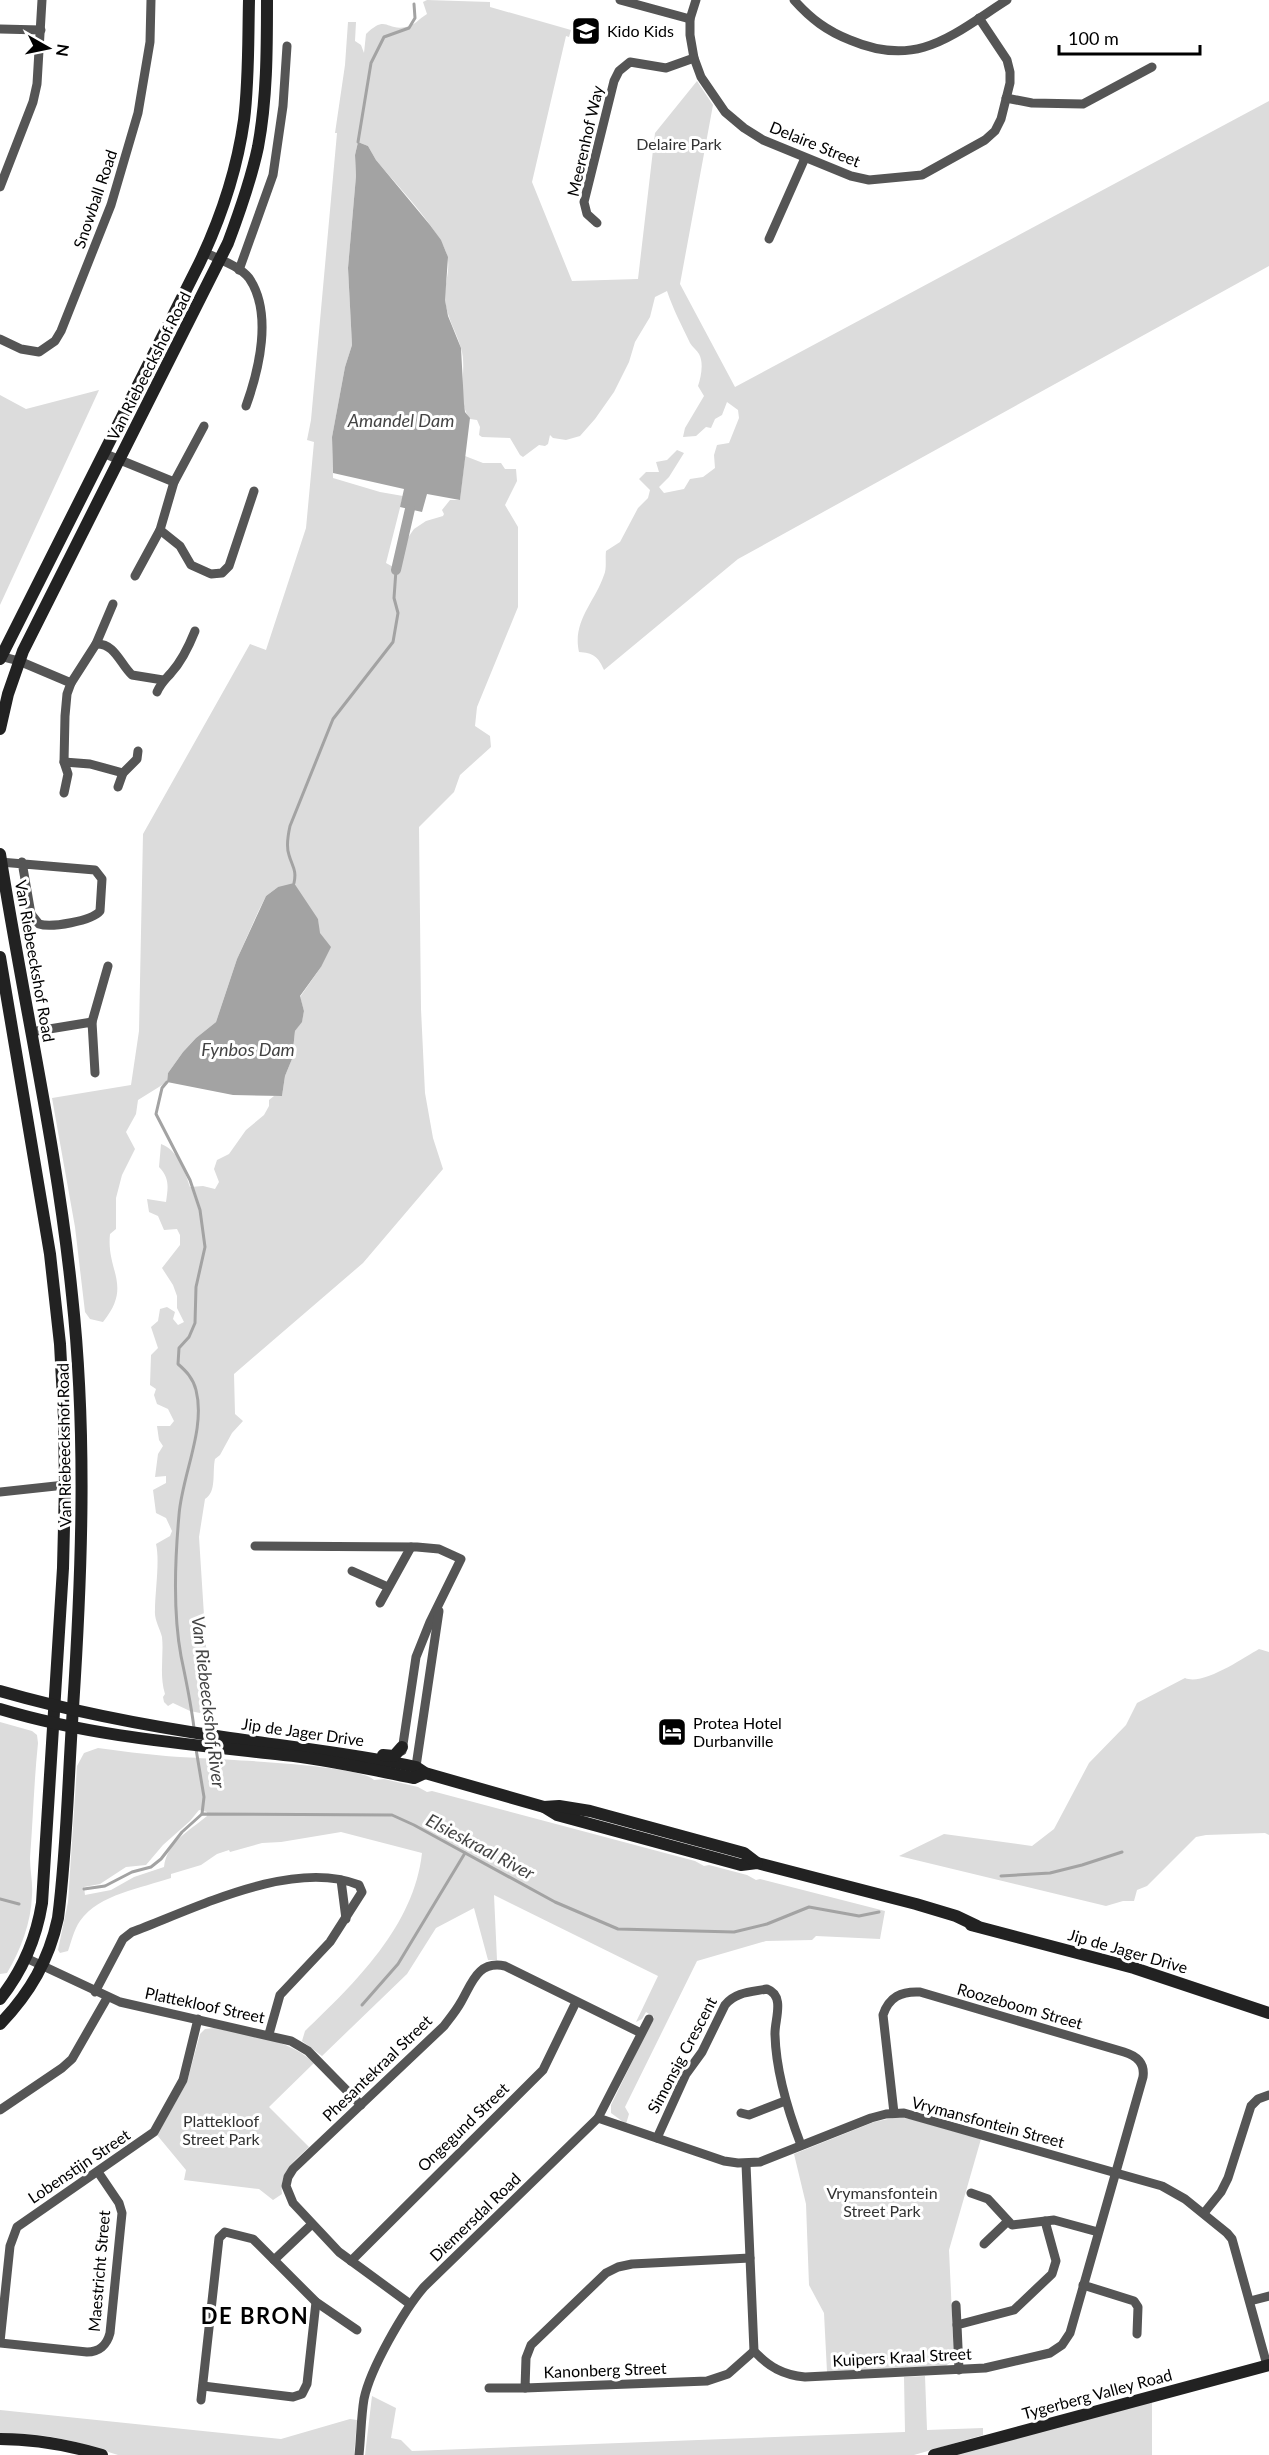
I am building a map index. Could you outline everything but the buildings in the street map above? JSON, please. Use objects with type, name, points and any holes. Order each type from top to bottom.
[{"type":"street","points":[[0,187],[33,102],[39,69],[42,0]]},
{"type":"street","name":"Snowball Road","points":[[0,339],[21,349],[39,352],[55,341],[68,318],[108,213],[132,137],[150,42],[152,0]]},
{"type":"street","name":"Van Riebeeckshof Road","points":[[0,657],[204,252],[228,191],[241,137],[247,85],[249,0]]},
{"type":"street","name":"Van Riebeeckshof Road","points":[[0,729],[19,661],[220,260],[248,186],[258,144],[265,83],[267,0]]},
{"type":"street","points":[[620,0],[690,19]]},
{"type":"street","name":"Delaire Street","points":[[696,0],[690,19],[694,58],[701,77],[712,95],[735,121],[764,140],[861,179],[880,180],[922,175],[991,136],[998,126],[1010,83],[1009,67],[979,18]]},
{"type":"street","points":[[794,0],[806,13],[831,32],[864,46],[890,52],[929,46],[949,37],[1007,0]]},
{"type":"street","points":[[0,29],[41,30]]},
{"type":"street","points":[[239,270],[273,175],[283,106],[287,46]]},
{"type":"street","name":"Meerenhof Way","points":[[597,223],[587,214],[584,202],[614,81],[619,71],[630,62],[662,69],[694,58]]},
{"type":"street","points":[[1006,98],[1032,103],[1083,104],[1152,67]]},
{"type":"street","points":[[769,239],[805,158]]},
{"type":"street","points":[[204,252],[239,270],[248,278],[260,306],[261,355],[246,406]]},
{"type":"street","points":[[135,576],[160,530],[174,482],[204,426]]},
{"type":"street","points":[[103,453],[174,482]]},
{"type":"street","points":[[160,530],[180,546],[190,565],[211,573],[222,573],[229,566],[254,491]]},
{"type":"street","points":[[64,793],[68,774],[64,762],[67,694],[71,683],[96,644],[113,604]]},
{"type":"street","points":[[157,692],[163,680],[181,660],[195,631]]},
{"type":"street","points":[[96,644],[104,644],[117,654],[132,675],[163,680]]},
{"type":"street","points":[[0,657],[19,661],[71,683]]},
{"type":"street","points":[[118,787],[123,772],[136,759],[138,751]]},
{"type":"street","points":[[64,762],[90,764],[123,772]]},
{"type":"street","points":[[0,859],[95,870],[102,879],[100,912],[90,919],[48,926],[39,924],[31,914],[22,862]]},
{"type":"street","name":"Van Riebeeckshof Road","points":[[0,859],[67,1251],[80,1385],[82,1543],[60,1906],[56,1929],[44,1966],[20,2002],[0,2024]]},
{"type":"street","name":"Van Riebeeckshof Road","points":[[0,957],[43,1209],[57,1314],[65,1485],[63,1568],[44,1892],[38,1926],[26,1958],[14,1982],[0,1999]]},
{"type":"street","points":[[95,1073],[92,1022],[108,966]]},
{"type":"street","points":[[8,1004],[17,1019],[31,1032]]},
{"type":"street","points":[[17,1054],[24,1036],[31,1032],[92,1022]]},
{"type":"street","points":[[0,1492],[65,1485]]},
{"type":"street","points":[[255,1546],[411,1547],[439,1550],[461,1559],[422,1639],[416,1658],[398,1769]]},
{"type":"street","points":[[380,1603],[411,1547]]},
{"type":"street","points":[[352,1571],[388,1587]]},
{"type":"street","points":[[418,1773],[440,1604]]},
{"type":"street","name":"Jip de Jager Drive","points":[[0,1691],[54,1706],[170,1729],[225,1744],[316,1759],[398,1769],[544,1807],[559,1806],[590,1811],[744,1853],[757,1863],[880,1895],[914,1910],[954,1922],[977,1926],[1134,1968],[1269,2013]]},
{"type":"street","name":"Jip de Jager Drive","points":[[0,1709],[72,1728],[172,1743],[257,1742],[345,1753],[398,1769]]},
{"type":"street","points":[[257,1742],[284,1740],[390,1756],[397,1754],[402,1747]]},
{"type":"street","points":[[95,1992],[127,1934],[256,1885],[321,1877],[356,1884],[363,1890],[346,1919],[330,1942],[280,1995],[269,2034]]},
{"type":"street","points":[[341,1880],[346,1919]]},
{"type":"street","name":"Plattekloof Street","points":[[26,1958],[107,1998],[269,2034],[291,2041],[308,2051],[361,2105]]},
{"type":"street","name":"Phesantekraal Street","points":[[410,2304],[339,2252],[290,2199],[286,2190],[288,2177],[293,2169],[444,2026],[461,2003],[477,1973],[490,1965],[505,1966],[641,2033]]},
{"type":"street","name":"Simonsig Crescent","points":[[657,2138],[686,2074],[702,2052],[729,1999],[740,1994],[767,1989],[775,1995],[778,2016],[775,2038],[785,2101],[801,2145]]},
{"type":"street","name":"Roozeboom Street","points":[[894,2113],[883,2015],[886,2006],[894,1997],[904,1993],[920,1992],[1136,2056],[1142,2065],[1143,2078],[1115,2172]]},
{"type":"street","points":[[0,2110],[72,2059],[107,1998]]},
{"type":"street","name":"Ongegund Street","points":[[351,2261],[543,2070],[576,2002]]},
{"type":"street","name":"Lobenstijn Street","points":[[0,2342],[10,2246],[17,2228],[22,2222],[146,2139],[160,2124],[183,2080],[198,2019]]},
{"type":"street","name":"Diemersdal Road","points":[[359,2455],[367,2388],[410,2304],[424,2287],[598,2118],[649,2019]]},
{"type":"street","points":[[1204,2213],[1221,2192],[1228,2178],[1251,2106],[1258,2098],[1269,2095]]},
{"type":"street","points":[[741,2113],[749,2115],[785,2101]]},
{"type":"street","name":"Vrymansfontein Street","points":[[598,2118],[724,2161],[746,2164],[766,2160],[871,2118],[894,2113],[912,2115],[1115,2172],[1167,2189],[1204,2213],[1227,2233],[1234,2243],[1268,2365]]},
{"type":"street","points":[[746,2164],[754,2351]]},
{"type":"street","name":"Maestricht Street","points":[[0,2342],[87,2352],[96,2351],[107,2342],[110,2333],[122,2213],[119,2203],[98,2172]]},
{"type":"street","name":"Kuipers Kraal Street","points":[[754,2351],[772,2367],[793,2376],[959,2370],[1012,2363],[1055,2351],[1068,2337],[1115,2172]]},
{"type":"street","points":[[971,2193],[988,2199],[1007,2222],[1017,2226],[1045,2220],[1059,2220],[1098,2232]]},
{"type":"street","points":[[957,2325],[1014,2310],[1052,2274],[1056,2261],[1045,2220]]},
{"type":"street","points":[[984,2244],[1007,2222]]},
{"type":"street","points":[[274,2260],[312,2224]]},
{"type":"street","points":[[201,2400],[219,2238],[227,2231],[249,2237],[316,2302],[357,2330]]},
{"type":"street","name":"Kanonberg Street","points":[[750,2258],[632,2264],[612,2270],[600,2278],[531,2345],[525,2364],[525,2388],[707,2381],[728,2374],[754,2351]]},
{"type":"street","points":[[1083,2285],[1134,2301],[1138,2307],[1137,2334]]},
{"type":"street","points":[[1250,2301],[1269,2296]]},
{"type":"street","points":[[203,2386],[293,2397],[302,2394],[307,2384],[316,2302]]},
{"type":"street","points":[[956,2304],[959,2370]]},
{"type":"street","name":"Tygerberg Valley Road","points":[[934,2455],[1268,2365]]},
{"type":"street","points":[[489,2388],[525,2388]]},
{"type":"street","points":[[0,2439],[76,2455]]},
{"type":"street","points":[[0,2439],[44,2441],[102,2455]]},
{"type":"green space","name":"Delaire Park","points":[[427,0],[490,2],[490,7],[571,30],[569,37],[566,36],[532,182],[572,281],[638,279],[655,133],[697,81],[713,105],[680,284],[735,387],[1269,101],[1269,266],[738,559],[604,670],[600,661],[594,656],[579,652],[579,631],[581,621],[604,575],[606,551],[620,542],[638,508],[648,498],[650,490],[639,479],[646,472],[659,472],[656,462],[667,460],[677,450],[684,453],[669,477],[659,487],[664,493],[684,489],[690,479],[703,477],[715,468],[714,455],[717,445],[729,443],[739,418],[738,410],[727,402],[722,415],[715,419],[711,428],[706,427],[696,436],[683,437],[685,428],[704,396],[698,386],[701,358],[690,343],[667,291],[655,297],[650,317],[635,342],[629,362],[614,392],[580,436],[566,440],[553,438],[550,435],[548,444],[539,445],[523,457],[510,438],[479,435],[480,427],[477,420],[470,419],[463,403],[463,357],[446,307],[448,260],[443,245],[427,220],[376,160],[368,146],[358,142],[355,155],[356,176],[348,268],[352,345],[345,367],[332,437],[333,478],[380,492],[403,496],[386,563],[395,568],[401,560],[407,539],[414,529],[426,521],[443,516],[442,510],[450,500],[460,500],[465,456],[483,463],[501,463],[505,469],[516,469],[517,481],[505,505],[518,527],[518,607],[477,707],[475,726],[490,736],[491,747],[460,775],[454,792],[419,827],[421,1009],[425,1093],[433,1138],[443,1169],[363,1263],[234,1374],[235,1414],[243,1421],[215,1459],[213,1487],[205,1499],[199,1537],[206,1647],[211,1662],[197,1682],[207,1689],[207,1698],[203,1702],[204,1711],[200,1713],[173,1703],[168,1706],[163,1697],[165,1694],[162,1679],[162,1637],[155,1614],[156,1544],[170,1536],[172,1531],[166,1518],[156,1513],[153,1490],[166,1483],[166,1476],[155,1477],[158,1454],[163,1446],[159,1440],[157,1426],[170,1426],[174,1421],[168,1409],[157,1404],[154,1395],[156,1389],[150,1385],[151,1355],[158,1348],[151,1327],[158,1321],[160,1309],[167,1307],[175,1312],[173,1319],[178,1325],[184,1322],[177,1308],[177,1296],[173,1285],[162,1268],[180,1245],[180,1235],[177,1229],[164,1230],[158,1216],[149,1212],[147,1199],[166,1202],[167,1179],[159,1167],[161,1144],[176,1156],[190,1187],[203,1186],[215,1189],[219,1182],[214,1169],[217,1160],[229,1154],[246,1130],[264,1115],[269,1106],[269,1100],[274,1096],[282,1096],[285,1076],[292,1059],[295,1031],[302,1021],[304,1011],[300,997],[321,967],[318,919],[278,887],[266,896],[237,959],[216,1022],[183,1052],[168,1073],[167,1082],[138,1100],[136,1114],[126,1132],[135,1149],[122,1175],[116,1198],[116,1229],[110,1234],[111,1258],[117,1288],[116,1298],[103,1322],[90,1319],[85,1312],[75,1227],[52,1098],[131,1085],[139,1031],[143,834],[250,644],[266,650],[306,528],[314,442],[307,440],[311,420],[337,133],[335,133],[345,65],[348,22],[356,22],[355,41],[361,45],[364,53],[366,34],[373,28],[382,24],[399,28],[412,25],[427,14],[423,2]]},
{"type":"green space","points":[[99,390],[0,605],[0,395],[26,409]]},
{"type":"green space","points":[[1259,1649],[1269,1652],[1269,1835],[1265,1833],[1196,1837],[1147,1886],[1137,1890],[1134,1901],[1123,1901],[1106,1906],[899,1856],[944,1834],[1032,1846],[1054,1829],[1089,1763],[1126,1725],[1137,1703],[1185,1678],[1202,1678],[1212,1675]]},
{"type":"green space","points":[[0,1722],[32,1731],[37,1735],[38,1743],[30,1858],[32,1890],[30,1916],[12,1964],[7,1973],[0,1974]]},
{"type":"green space","points":[[98,1748],[166,1756],[276,1763],[340,1770],[362,1774],[374,1780],[384,1779],[695,1861],[704,1866],[709,1865],[747,1875],[756,1880],[760,1879],[885,1911],[880,1939],[816,1936],[812,1940],[766,1941],[697,1961],[625,2107],[629,2114],[626,2124],[611,2113],[611,2105],[654,2017],[646,2012],[642,2019],[636,2022],[658,1976],[494,1895],[497,1960],[488,1960],[474,1908],[436,1928],[407,1974],[322,2056],[302,2041],[305,2031],[362,1973],[395,1929],[417,1880],[422,1853],[341,1832],[262,1843],[230,1852],[229,1850],[217,1854],[201,1865],[171,1874],[171,1878],[122,1893],[98,1904],[78,1924],[68,1951],[60,1953],[58,1950],[68,1902],[77,1766],[84,1753]],"holes":[[[199,1810],[207,1812],[207,1816],[174,1844],[164,1867],[134,1877],[111,1890],[85,1895],[84,1887],[100,1884],[126,1867],[146,1865]]]},
{"type":"green space","name":"Plattekloof Street Park","points":[[214,2028],[280,2043],[304,2055],[314,2063],[269,2107],[309,2147],[289,2167],[283,2179],[282,2194],[273,2200],[259,2189],[184,2180],[186,2170],[157,2135],[187,2082],[200,2034],[205,2029]]},
{"type":"green space","name":"Vrymansfontein Street Park","points":[[897,2117],[981,2139],[949,2250],[954,2358],[946,2366],[827,2372],[824,2313],[809,2285],[806,2204],[794,2154],[874,2122]]},
{"type":"green space","points":[[925,2376],[927,2430],[983,2428],[983,2435],[914,2455],[365,2455],[372,2396],[396,2408],[391,2438],[401,2440],[412,2451],[905,2432],[904,2377]]},
{"type":"green space","points":[[1152,2402],[1152,2455],[952,2455]]},
{"type":"green space","points":[[0,2410],[281,2439],[350,2419],[357,2420],[354,2455],[118,2455],[47,2436],[0,2433]]},
{"type":"water","name":"Amandel Dam","points":[[358,142],[368,146],[376,160],[430,225],[441,240],[448,257],[445,300],[448,316],[461,348],[465,412],[470,418],[460,500],[427,494],[422,512],[400,507],[404,489],[333,473],[332,437],[345,367],[352,345],[348,268],[356,176],[355,155]]},
{"type":"water","name":"Fynbos Dam","points":[[294,883],[318,919],[320,933],[331,947],[321,967],[300,996],[304,1011],[302,1022],[295,1031],[292,1059],[285,1076],[282,1096],[233,1095],[167,1082],[168,1073],[183,1052],[216,1022],[237,959],[266,896],[278,887]]},
{"type":"waterway","name":"Van Riebeeckshof River","points":[[358,142],[371,63],[384,37],[409,28],[415,18],[414,4]]},
{"type":"waterway","name":"Van Riebeeckshof River","points":[[396,570],[410,509]]},
{"type":"waterway","name":"Van Riebeeckshof River","points":[[294,883],[295,871],[288,848],[290,826],[333,719],[393,642],[398,613],[394,598],[396,570]]},
{"type":"waterway","name":"Van Riebeeckshof River","points":[[167,1082],[162,1088],[156,1114],[190,1180],[200,1210],[205,1247],[196,1287],[195,1323],[189,1337],[179,1348],[178,1364],[193,1382],[198,1405],[196,1436],[179,1515],[175,1586],[178,1639],[194,1728]]},
{"type":"waterway","name":"Van Riebeeckshof River","points":[[196,1749],[204,1797],[202,1814]]},
{"type":"waterway","name":"Elsieskraal River","points":[[84,1889],[105,1886],[132,1872],[151,1867],[161,1859],[182,1832],[202,1814],[392,1815],[555,1902],[618,1929],[734,1932],[767,1924],[809,1907],[859,1916],[879,1912]]},
{"type":"waterway","name":"Elsieskraal River","points":[[1001,1876],[1050,1873],[1122,1852]]},
{"type":"waterway","points":[[362,2005],[398,1964],[465,1853]]},
{"type":"waterway","name":"Elsieskraal River","points":[[0,1899],[19,1904]]},
{"type":"place","name":"Kido Kids","points":[[586,31]]},
{"type":"place","name":"Protea Hotel Durbanville","points":[[672,1732]]},
{"type":"district","name":"DE BRON","points":[[255,2316]]}]
